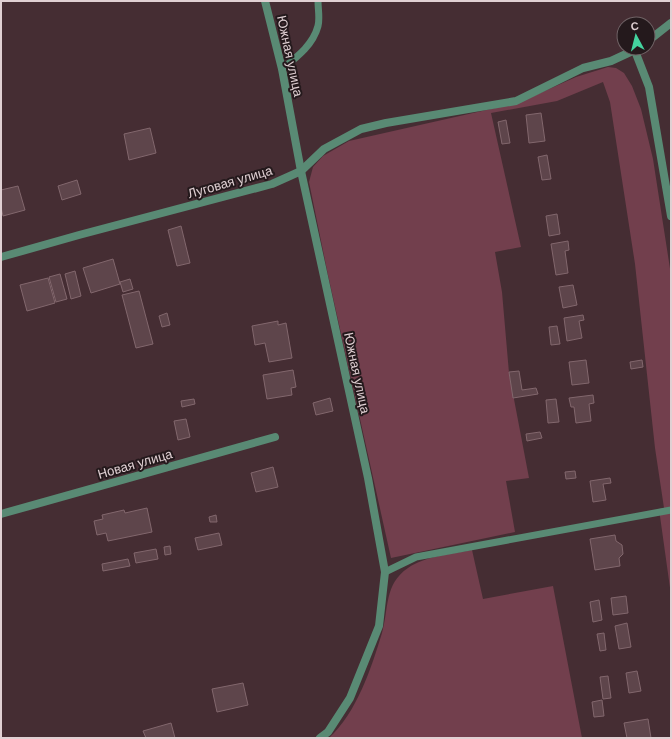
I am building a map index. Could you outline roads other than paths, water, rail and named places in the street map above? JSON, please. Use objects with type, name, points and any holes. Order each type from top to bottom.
[{"type":"street","name":"Южная улица","points":[[266,1],[282,68],[301,171],[366,470],[385,572],[380,626],[350,698],[328,732],[320,738]]},
{"type":"street","points":[[656,35],[671,23]]},
{"type":"street","name":"Луговая улица","points":[[1,257],[272,184],[301,171],[324,149],[361,129],[386,123],[516,102],[583,68],[611,62],[623,56]]},
{"type":"street","points":[[639,56],[649,87],[671,216]]},
{"type":"street","name":"Новая улица","points":[[1,514],[275,437]]},
{"type":"lane","points":[[282,68],[305,50],[315,33],[318,25],[318,1]]},
{"type":"lane","points":[[385,572],[416,556],[671,510]]}]
